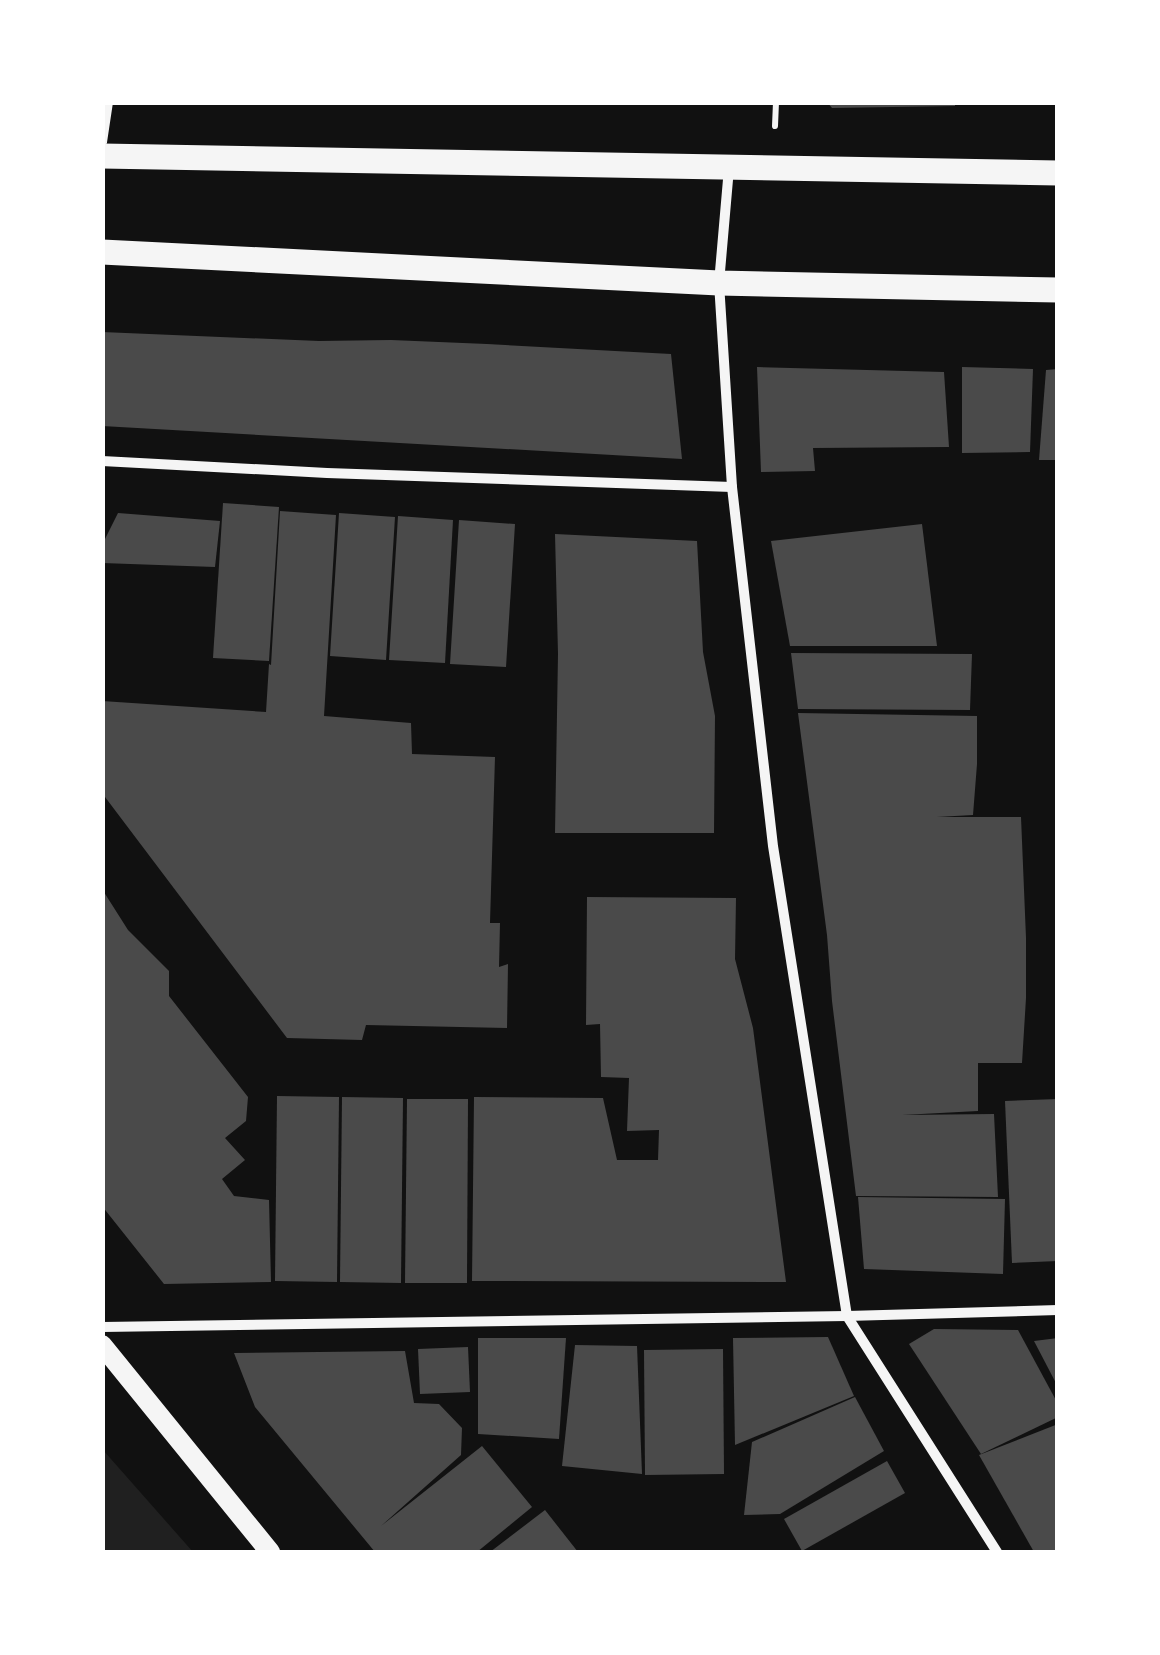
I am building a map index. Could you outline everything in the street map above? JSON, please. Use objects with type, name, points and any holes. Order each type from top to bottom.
[{"type":"main road","points":[[102,156],[1058,173]]},
{"type":"main road","points":[[102,252],[719,283],[1058,290]]},
{"type":"main road","points":[[102,1345],[270,1552]]},
{"type":"street","points":[[102,142],[108,102]]},
{"type":"street","points":[[729,168],[719,283],[732,487],[772,846],[847,1316],[996,1552]]},
{"type":"street","points":[[102,461],[732,487]]},
{"type":"street","points":[[102,1326],[1058,1310]]},
{"type":"shaded area","points":[[103,1450],[193,1552],[103,1552]]},
{"type":"building","points":[[827,102],[955,102],[955,106],[832,108]]},
{"type":"building","points":[[102,332],[391,340],[671,354],[682,459],[102,426]]},
{"type":"building","points":[[757,367],[944,372],[949,447],[813,448],[815,471],[761,472]]},
{"type":"building","points":[[962,367],[1033,369],[1030,452],[962,453]]},
{"type":"building","points":[[1058,369],[1058,460],[1039,460],[1046,370]]},
{"type":"building","points":[[223,503],[279,507],[269,661],[213,658]]},
{"type":"building","points":[[280,511],[336,515],[324,716],[411,723],[412,754],[495,757],[490,923],[500,923],[499,967],[508,964],[507,1028],[366,1025],[362,1040],[287,1038],[102,793],[102,701],[266,712]]},
{"type":"building","points":[[118,513],[220,521],[215,567],[102,563],[102,545]]},
{"type":"building","points":[[339,513],[395,517],[386,660],[330,656]]},
{"type":"building","points":[[398,516],[453,520],[445,663],[389,660]]},
{"type":"building","points":[[459,520],[515,524],[506,667],[450,664]]},
{"type":"building","points":[[922,524],[937,646],[790,646],[771,541]]},
{"type":"building","points":[[555,534],[697,541],[703,652],[715,716],[714,833],[555,833]]},
{"type":"building","points":[[791,653],[972,654],[970,710],[798,709]]},
{"type":"building","points":[[798,713],[977,716],[973,815],[937,817],[1021,817],[1026,938],[1022,1063],[978,1063],[978,1111],[902,1115],[994,1114],[998,1197],[856,1196]]},
{"type":"building","points":[[102,889],[128,930],[169,971],[169,996],[248,1097],[246,1121],[225,1138],[245,1160],[222,1179],[234,1196],[269,1200],[271,1282],[164,1284],[102,1206]]},
{"type":"building","points":[[587,897],[736,898],[735,959],[753,1028],[786,1282],[472,1281],[474,1097],[603,1098],[617,1160],[658,1160],[659,1130],[627,1131],[629,1078],[601,1077],[600,1024],[586,1025]]},
{"type":"building","points":[[277,1096],[339,1097],[337,1282],[275,1281]]},
{"type":"building","points":[[342,1097],[403,1098],[401,1283],[340,1282]]},
{"type":"building","points":[[407,1099],[468,1099],[467,1283],[405,1283]]},
{"type":"building","points":[[1058,1099],[1058,1261],[1012,1263],[1005,1101]]},
{"type":"building","points":[[858,1197],[1005,1199],[1003,1274],[864,1269]]},
{"type":"building","points":[[934,1329],[1018,1330],[1058,1404],[1058,1417],[981,1454],[909,1344]]},
{"type":"building","points":[[828,1337],[854,1396],[735,1445],[733,1338]]},
{"type":"building","points":[[478,1338],[566,1338],[559,1439],[478,1434]]},
{"type":"building","points":[[1058,1338],[1058,1387],[1034,1341]]},
{"type":"building","points":[[575,1345],[637,1346],[642,1474],[562,1466]]},
{"type":"building","points":[[468,1347],[470,1392],[420,1394],[418,1349]]},
{"type":"building","points":[[723,1349],[724,1474],[645,1475],[644,1350]]},
{"type":"building","points":[[405,1351],[414,1403],[439,1404],[462,1428],[461,1455],[381,1526],[482,1446],[532,1507],[477,1552],[375,1552],[255,1407],[234,1353]]},
{"type":"building","points":[[855,1397],[884,1451],[780,1514],[744,1515],[752,1442]]},
{"type":"building","points":[[1058,1424],[1058,1552],[1034,1552],[979,1455]]},
{"type":"building","points":[[887,1461],[905,1493],[802,1551],[784,1519]]},
{"type":"building","points":[[545,1510],[578,1552],[490,1552]]}]
